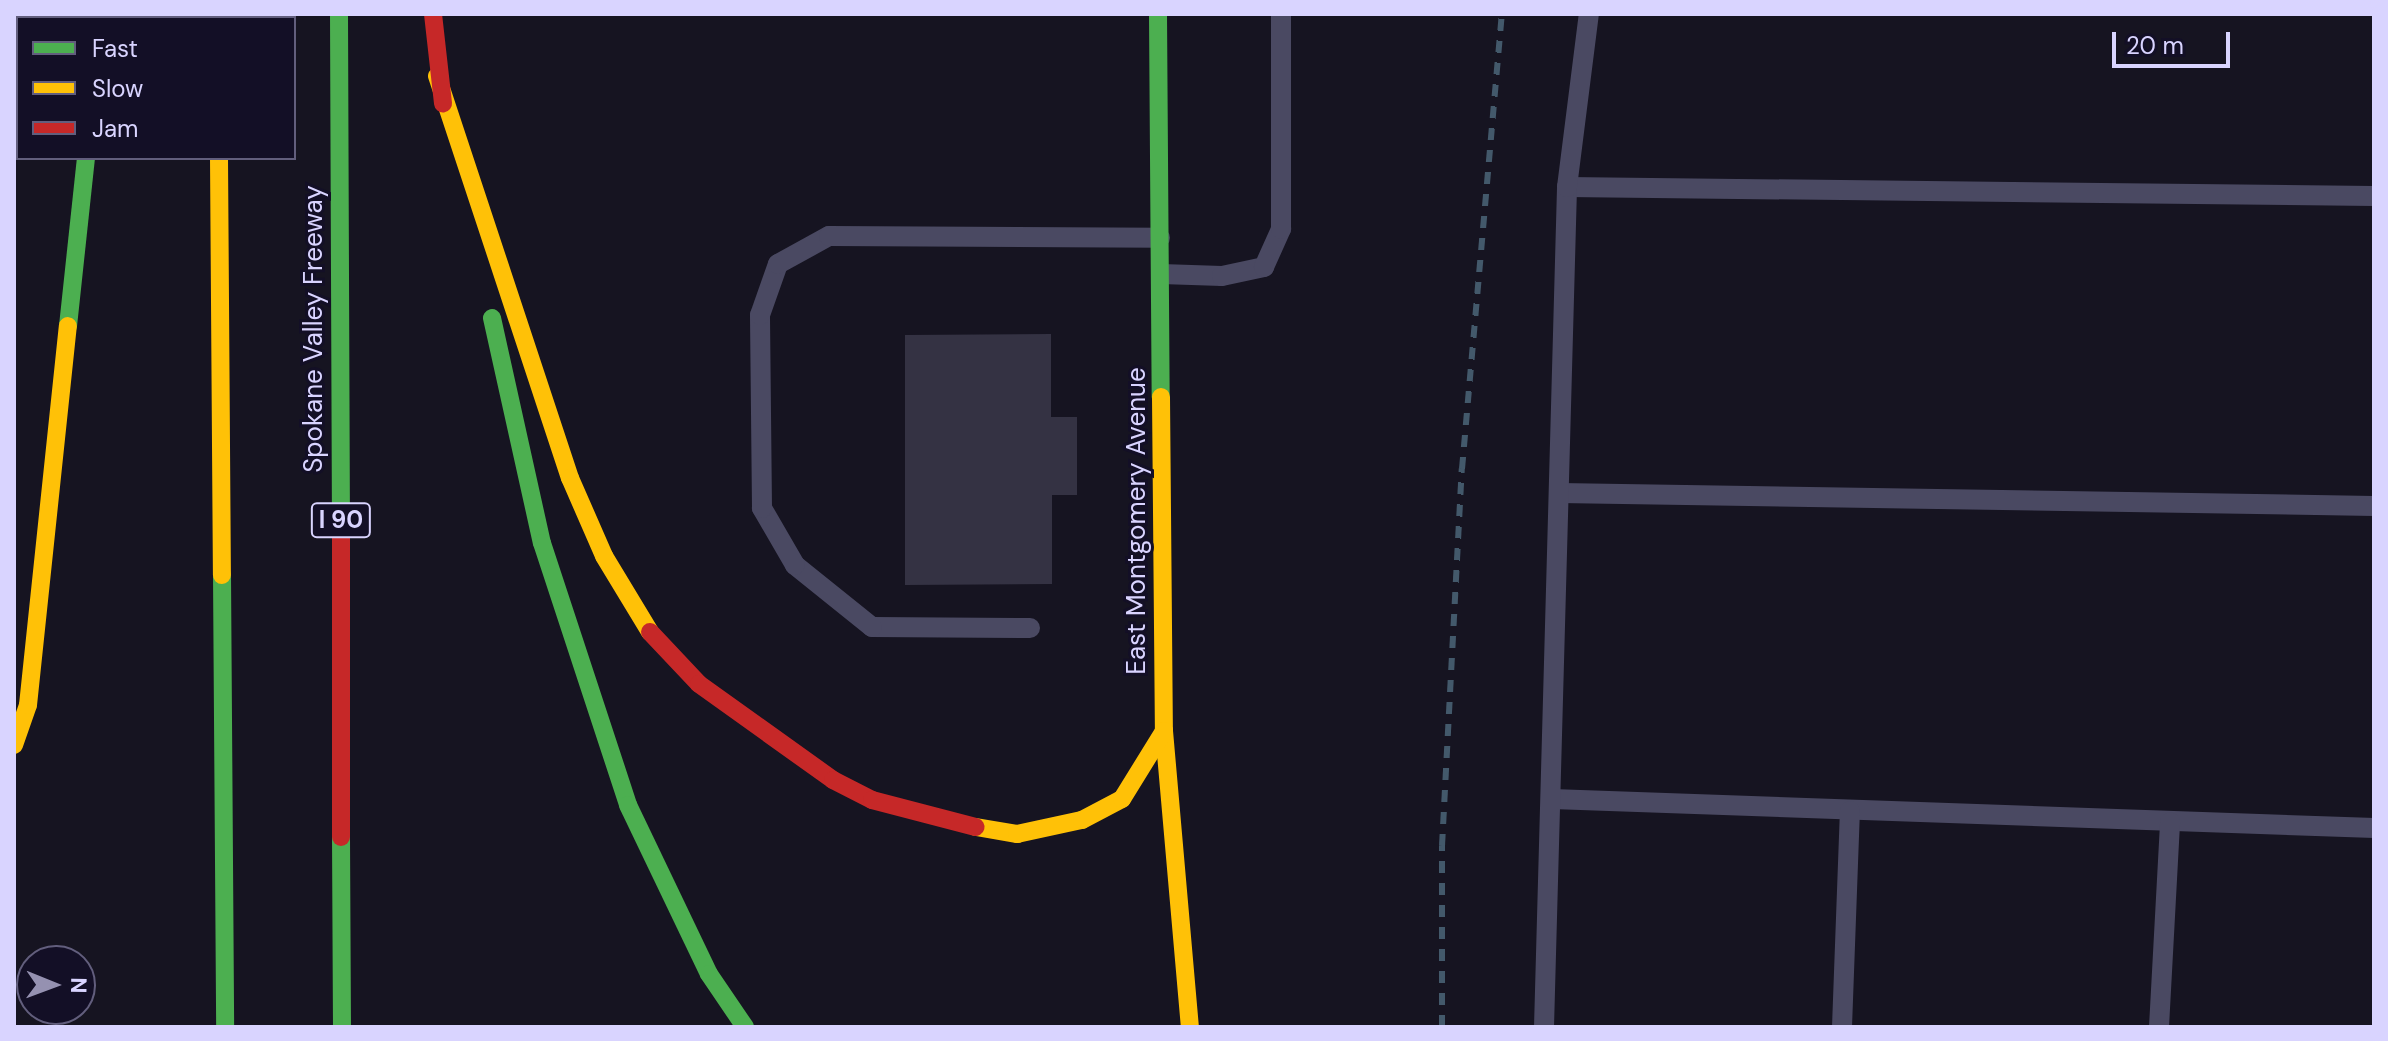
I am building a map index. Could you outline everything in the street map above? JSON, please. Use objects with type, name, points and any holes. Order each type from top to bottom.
[{"type":"main road","name":"Spokane Valley Freeway","points":[[339,14],[342,1027]]},
{"type":"main road","points":[[433,14],[437,76],[542,543],[628,805],[709,974],[745,1027]]},
{"type":"main road","name":"East Montgomery Avenue","points":[[1158,14],[1164,731],[1190,1027]]},
{"type":"main road","points":[[437,76],[570,478],[598,543],[641,623],[699,684],[833,780],[872,800],[934,820],[1017,834],[1072,824],[1122,799],[1164,731]]},
{"type":"main road","points":[[14,745],[28,705],[86,160]]},
{"type":"main road","points":[[219,160],[225,1027]]},
{"type":"lane","points":[[1161,274],[1222,276],[1264,267],[1281,229],[1281,14]]},
{"type":"lane","points":[[1544,1027],[1567,187],[1589,14]]},
{"type":"lane","points":[[1567,187],[2374,196]]},
{"type":"lane","points":[[1030,628],[872,627],[795,565],[762,508],[760,315],[778,264],[829,236],[1160,238]]},
{"type":"lane","points":[[1559,493],[2374,506]]},
{"type":"lane","points":[[1552,799],[2374,828]]},
{"type":"lane","points":[[1842,1027],[1850,811]]},
{"type":"lane","points":[[2159,1027],[2170,822]]},
{"type":"building","points":[[1051,334],[1051,417],[1077,417],[1077,495],[1052,495],[1052,584],[905,585],[905,335]]},
{"type":"railway","points":[[1442,1027],[1442,846],[1462,469],[1502,14]]},
{"type":"traffic: fast","points":[[339,14],[341,536]]},
{"type":"traffic: fast","points":[[1158,14],[1161,397]]},
{"type":"traffic: fast","points":[[68,326],[86,160]]},
{"type":"traffic: fast","points":[[492,318],[542,543],[628,805],[709,974],[745,1027]]},
{"type":"traffic: fast","points":[[222,575],[225,1027]]},
{"type":"traffic: fast","points":[[341,837],[342,1027]]},
{"type":"traffic: slow","points":[[437,76],[570,478],[604,556],[650,632]]},
{"type":"traffic: slow","points":[[219,160],[222,575]]},
{"type":"traffic: slow","points":[[14,745],[28,705],[68,326]]},
{"type":"traffic: slow","points":[[1161,397],[1164,731],[1190,1027]]},
{"type":"traffic: slow","points":[[976,827],[1017,834],[1082,820],[1122,799],[1164,731]]},
{"type":"traffic: jam","points":[[433,14],[443,103]]},
{"type":"traffic: jam","points":[[341,536],[341,837]]},
{"type":"traffic: jam","points":[[650,632],[699,684],[833,780],[872,800],[976,827]]}]
